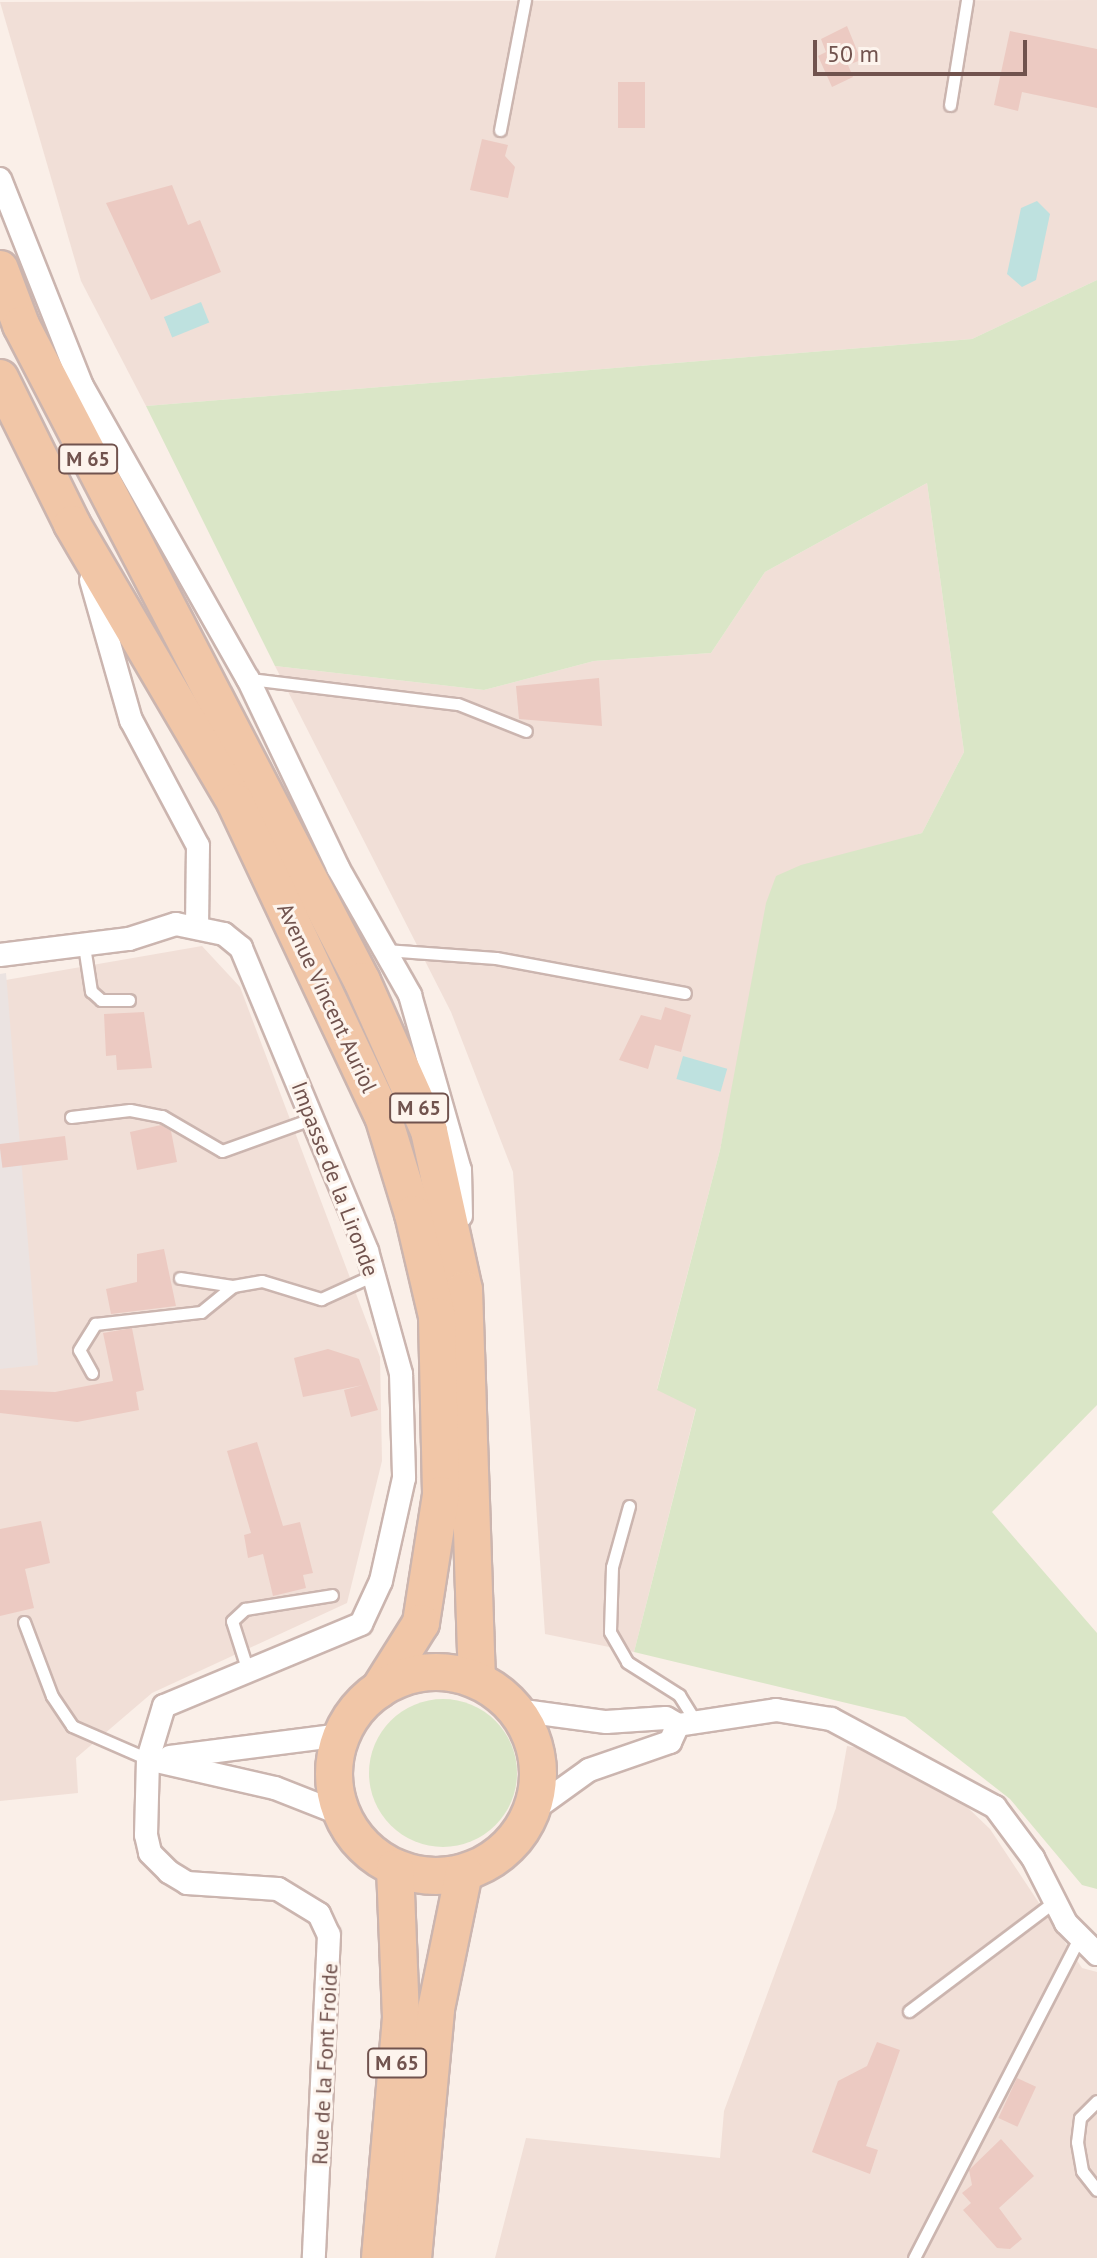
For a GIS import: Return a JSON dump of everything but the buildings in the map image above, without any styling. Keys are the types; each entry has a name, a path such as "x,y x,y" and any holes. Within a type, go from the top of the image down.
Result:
{"main road":[{"name":"Avenue Vincent Auriol","path":"0,269 21,325 155,593 362,981 429,1131 464,1290 477,1680"},
{"name":"Avenue Vincent Auriol","path":"0,378 75,528 235,802 383,1116 413,1214 437,1316 441,1495 421,1623 379,1690"},
{"path":"444,1672 477,1680 516,1710 535,1748 532,1811 505,1850 464,1873 429,1876 395,1868 363,1847 341,1814 335,1788 342,1735 379,1690 410,1675 444,1672"},
{"name":"M 65","path":"380,2258 401,2017 395,1868"},
{"name":"M 65","path":"413,2258 436,2009 464,1873"}],"street":[{"name":"Avenue Vincent Auriol","path":"0,179 82,386 248,679 410,995 460,1170 464,1290"},
{"name":"Avenue Vincent Auriol","path":"75,528 131,720 198,846 197,924"},
{"path":"0,955 84,946 197,924"},
{"name":"Impasse de la Lironde","path":"148,1759 164,1706 247,1668 339,1638 374,1603 404,1478 401,1374 374,1275 247,957 224,934 197,924"},
{"path":"516,1710 606,1722 666,1718 687,1724 776,1710 831,1719 890,1747 995,1807 1079,1939 1097,1954"},
{"path":"532,1811 589,1770 670,1742 687,1724"},
{"path":"148,1759 342,1735"},
{"path":"148,1759 275,1788 341,1814"},
{"name":"Rue de la Font Froide","path":"148,1759 146,1835 150,1853 169,1872 187,1883 278,1889 319,1914 329,1935 314,2258"}],"lane":[{"path":"500,130 525,0"},
{"path":"950,105 967,0"},
{"path":"248,679 458,704 526,731"},
{"path":"84,946 91,991 101,1000 129,1000"},
{"path":"385,950 496,958 685,993"},
{"path":"71,1117 130,1110 162,1116 222,1151 311,1119"},
{"path":"180,1278 233,1286 262,1281 321,1299 374,1275"},
{"path":"92,1373 79,1350 85,1330 201,1312 233,1286"},
{"path":"629,1506 612,1567 610,1632 627,1662 679,1695 687,1724"},
{"path":"247,1668 232,1621 245,1609 332,1595"},
{"path":"24,1622 52,1696 72,1726 148,1759"},
{"path":"909,2011 1055,1901"},
{"path":"914,2258 1079,1939"},
{"path":"1097,2101 1080,2118 1077,2142 1082,2171 1097,2190"}],"shaded area":[{"path":"1097,0 1097,280 972,339 146,406 81,281 0,2"},
{"path":"927,483 964,752 922,833 776,877 720,1150 657,1389 696,1408 634,1652 545,1634 513,1172 451,1012 275,666 484,690 594,661 711,653 765,572"},
{"path":"202,946 240,987 380,1357 382,1461 347,1603 152,1693 76,1758 78,1793 0,1801 0,981"},
{"path":"6,973 38,1365 0,1369 0,974"},
{"path":"847,1746 916,1758 990,1829 1082,1968 1097,1972 1097,2258 495,2258 526,2138 720,2158 724,2111 836,1808"}],"green space":[{"path":"1097,280 1097,1405 992,1512 1097,1633 1097,1889 1082,1885 1010,1799 905,1717 634,1652 696,1409 657,1390 720,1150 766,903 776,876 801,865 922,833 964,752 927,483 765,572 711,653 594,661 484,690 275,666 146,406 972,339"},
{"path":"443,1699 471,1705 495,1721 511,1745 517,1773 511,1801 495,1825 471,1841 443,1847 415,1841 391,1825 375,1801 369,1773 375,1745 391,1721 415,1705"}],"water":[{"path":"1037,201 1050,214 1036,280 1022,287 1007,274 1021,208"},
{"path":"201,302 209,322 172,337 164,317"},
{"path":"683,1056 727,1069 721,1092 676,1079"}]}
